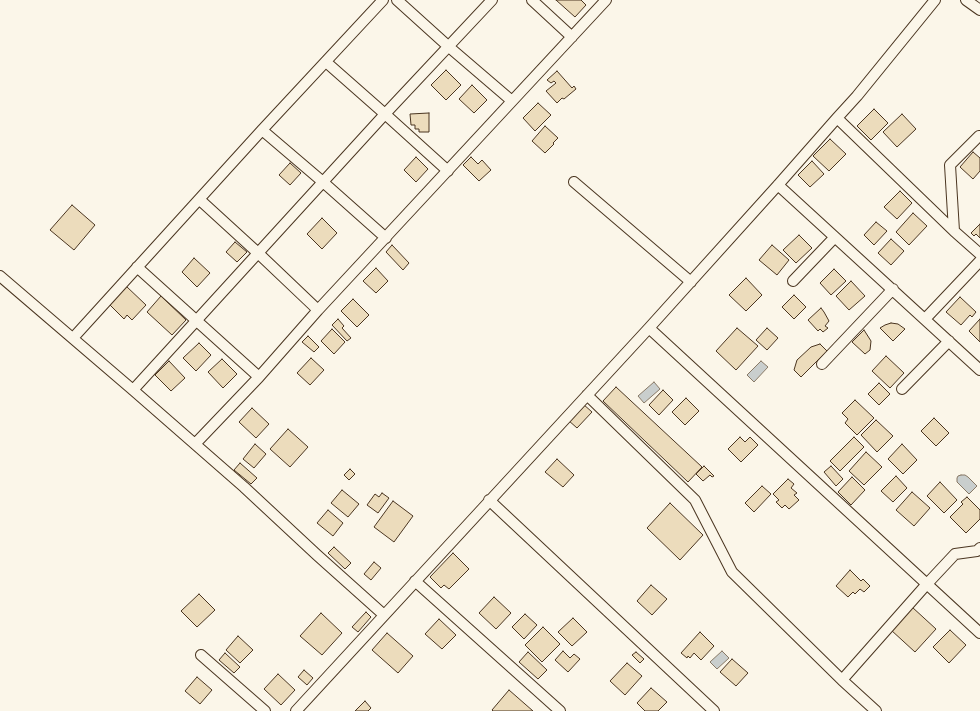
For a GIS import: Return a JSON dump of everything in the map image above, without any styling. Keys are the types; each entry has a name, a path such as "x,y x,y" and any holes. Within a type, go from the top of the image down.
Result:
{"street":[{"path":"73,338 262,130 383,0"},
{"path":"397,0 512,101"},
{"path":"133,390 385,114 492,0"},
{"path":"532,0 572,37"},
{"path":"195,444 259,377 318,310 606,0"},
{"path":"296,711 691,282 857,96 935,0"},
{"path":"966,0 980,10"},
{"path":"326,62 448,171"},
{"path":"837,118 954,231 980,254"},
{"path":"262,130 324,182 386,238"},
{"path":"954,231 950,165 979,136 980,137"},
{"path":"574,182 691,282"},
{"path":"778,185 980,370"},
{"path":"200,200 318,310"},
{"path":"793,281 835,237"},
{"path":"924,319 980,261"},
{"path":"137,267 259,377"},
{"path":"0,276 244,487 384,615"},
{"path":"822,364 892,289"},
{"path":"649,328 926,585 980,633"},
{"path":"902,389 949,341"},
{"path":"587,395 695,500 732,572 842,680 876,711"},
{"path":"489,500 714,711"},
{"path":"842,680 955,554 977,552 980,548"},
{"path":"415,581 560,711"},
{"path":"201,655 265,711"}],"shaded area":[{"path":"761,361 768,367 754,382 747,375"},
{"path":"654,382 660,389 644,403 638,396"},
{"path":"961,475 968,477 977,486 969,494 957,482 958,476"},
{"path":"722,651 729,658 717,669 710,662"}],"building":[{"path":"556,0 581,0 586,5 575,17"},
{"path":"446,70 461,85 446,100 431,85"},
{"path":"557,71 572,88 574,86 576,89 557,103 546,91 556,83 554,81 551,83 547,80"},
{"path":"472,85 487,100 474,113 459,99"},
{"path":"538,103 551,115 535,131 523,118"},
{"path":"874,109 888,123 871,140 857,126"},
{"path":"429,113 429,132 419,132 419,129 415,129 415,125 411,125 410,114"},
{"path":"902,114 916,129 897,147 883,132"},
{"path":"545,126 558,138 545,153 532,141"},
{"path":"830,139 846,154 829,171 813,156"},
{"path":"973,152 980,158 980,171 973,179 960,167"},
{"path":"416,157 428,169 416,182 404,170"},
{"path":"471,157 478,164 482,160 491,170 479,181 463,165"},
{"path":"812,161 824,174 810,187 798,175"},
{"path":"290,163 301,173 290,185 279,175"},
{"path":"900,191 912,203 897,219 884,207"},
{"path":"72,205 95,225 74,250 50,230"},
{"path":"913,213 927,226 909,245 896,232"},
{"path":"322,218 337,233 322,249 307,234"},
{"path":"876,222 887,231 874,245 864,235"},
{"path":"980,224 980,238 976,234 974,236 971,233"},
{"path":"799,235 812,248 796,263 783,250"},
{"path":"891,239 904,251 891,265 878,253"},
{"path":"235,242 247,252 237,262 226,252"},
{"path":"392,245 409,263 403,270 386,252"},
{"path":"772,245 789,260 777,275 759,260"},
{"path":"194,258 210,273 197,287 182,272"},
{"path":"376,268 388,281 376,293 363,281"},
{"path":"834,269 846,281 831,295 820,283"},
{"path":"746,278 762,295 746,311 729,295"},
{"path":"851,281 865,296 849,310 836,296"},
{"path":"126,286 146,305 132,320 127,315 124,319 109,304"},
{"path":"794,295 806,307 794,319 782,307"},
{"path":"161,296 186,320 172,335 147,312"},
{"path":"960,297 976,312 972,317 970,315 961,325 946,312"},
{"path":"353,299 369,315 357,327 341,311"},
{"path":"821,308 829,321 825,326 828,328 823,332 820,329 818,331 808,320"},
{"path":"338,319 344,326 342,328 351,338 347,341 332,325"},
{"path":"980,319 980,342 969,331"},
{"path":"891,323 898,324 905,329 893,341 880,328"},
{"path":"737,328 758,346 736,370 716,351"},
{"path":"767,328 778,338 767,350 756,340"},
{"path":"332,329 345,342 334,354 321,341"},
{"path":"864,330 871,341 870,350 865,354 852,342"},
{"path":"308,336 319,347 314,352 302,342"},
{"path":"199,343 211,355 196,371 183,358"},
{"path":"820,344 827,351 801,377 794,370 797,360 811,347"},
{"path":"886,356 904,373 890,388 872,371"},
{"path":"311,358 324,370 310,385 297,373"},
{"path":"222,359 237,374 223,388 208,372"},
{"path":"169,361 185,378 171,391 155,375"},
{"path":"879,383 890,394 879,405 868,394"},
{"path":"616,387 702,467 688,482 603,401"},
{"path":"663,390 673,400 659,415 649,405"},
{"path":"686,398 699,411 685,425 672,412"},
{"path":"855,400 874,418 857,435 845,423 848,419 842,413"},
{"path":"583,404 592,412 577,428 568,420"},
{"path":"252,408 269,424 256,438 239,422"},
{"path":"934,418 949,433 936,446 921,431"},
{"path":"876,420 893,436 877,452 861,435"},
{"path":"288,429 308,447 290,467 270,449"},
{"path":"740,437 745,442 750,437 758,445 741,462 728,449"},
{"path":"854,437 864,447 840,471 830,461"},
{"path":"255,444 266,454 254,468 243,459"},
{"path":"902,444 917,460 903,474 888,459"},
{"path":"866,452 882,467 864,485 849,471"},
{"path":"557,459 574,475 563,487 545,472"},
{"path":"240,463 257,478 251,484 234,470"},
{"path":"704,466 714,476 712,477 710,475 703,481 696,474"},
{"path":"831,466 843,479 836,486 824,472"},
{"path":"350,469 355,474 349,480 344,475"},
{"path":"896,476 907,488 893,502 881,491"},
{"path":"852,477 865,490 851,505 838,492"},
{"path":"788,479 794,484 791,488 797,493 794,495 799,500 789,509 785,505 782,508 776,502 779,500 773,494"},
{"path":"940,482 957,500 944,513 927,496"},
{"path":"762,486 771,494 754,512 745,503"},
{"path":"342,490 359,504 348,517 331,503"},
{"path":"912,492 930,508 914,526 896,510"},
{"path":"382,493 389,498 378,513 367,505 375,494 379,497"},
{"path":"967,497 980,510 980,519 966,533 950,517 963,504 961,502"},
{"path":"393,501 413,516 394,542 374,527"},
{"path":"670,503 703,535 680,560 647,528"},
{"path":"328,510 343,523 333,536 317,523"},
{"path":"334,547 351,563 345,569 328,553"},
{"path":"453,553 469,569 449,589 444,585 441,588 430,577"},
{"path":"374,562 381,568 371,580 364,574"},
{"path":"850,570 861,581 863,579 870,586 864,592 860,589 855,594 853,592 848,597 836,586"},
{"path":"651,585 667,599 652,615 637,601"},
{"path":"199,594 215,610 197,627 181,611"},
{"path":"494,597 511,613 496,629 479,613"},
{"path":"912,607 936,629 915,652 891,630"},
{"path":"366,612 371,617 358,632 352,627"},
{"path":"321,613 342,633 322,655 300,636"},
{"path":"525,614 537,625 524,639 512,627"},
{"path":"573,618 587,632 572,646 558,632"},
{"path":"439,619 456,635 442,649 425,634"},
{"path":"543,627 560,644 542,662 525,645"},
{"path":"950,630 966,645 949,663 933,647"},
{"path":"700,632 714,646 701,660 694,653 690,658 688,656 687,658 681,653"},
{"path":"387,633 413,656 398,673 372,650"},
{"path":"238,636 253,650 240,663 226,650"},
{"path":"563,651 570,658 574,654 580,659 568,672 555,660"},
{"path":"528,652 547,670 538,679 519,662"},
{"path":"636,652 644,659 640,663 632,655"},
{"path":"225,653 240,667 234,673 219,660"},
{"path":"732,659 748,673 736,686 720,672"},
{"path":"627,663 642,676 625,695 610,681"},
{"path":"304,670 313,678 307,685 298,677"},
{"path":"278,674 295,690 281,705 264,689"},
{"path":"197,677 212,690 200,704 185,691"},
{"path":"651,688 667,702 658,711 645,711 637,703"},
{"path":"509,690 533,711 493,711 492,710"},
{"path":"365,701 371,708 368,711 355,711"}]}
